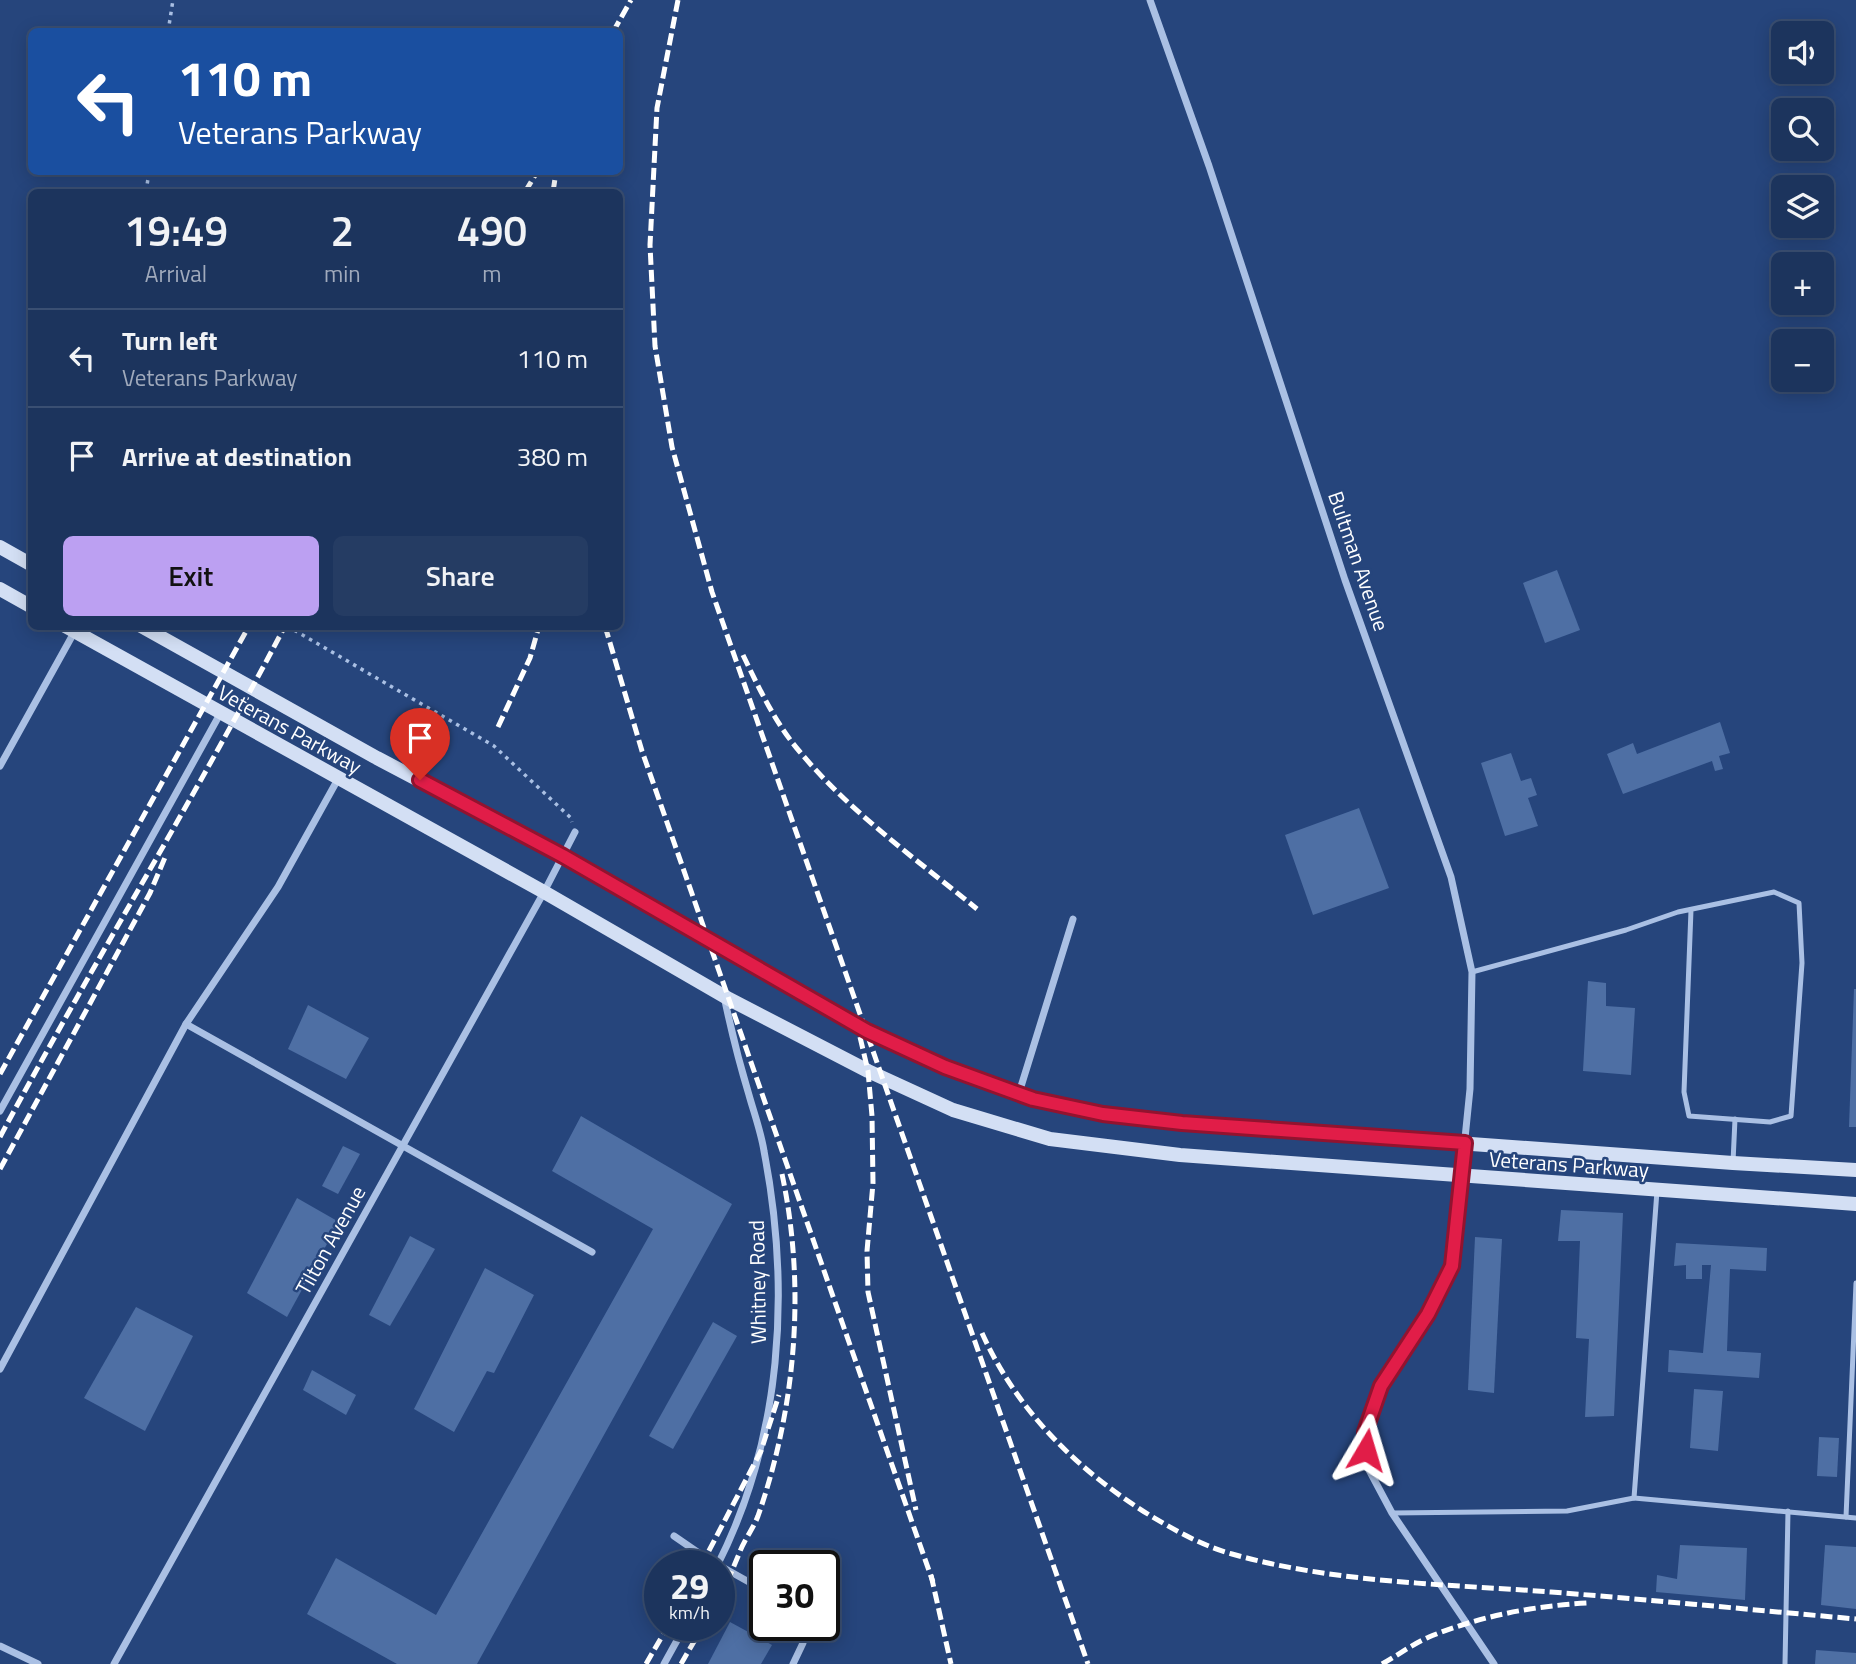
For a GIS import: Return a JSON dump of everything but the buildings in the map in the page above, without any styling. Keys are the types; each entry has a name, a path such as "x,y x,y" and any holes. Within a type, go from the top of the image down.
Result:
{"main road":[{"path":"0,547 28,563"},
{"path":"0,589 28,605"},
{"name":"Veterans Parkway","path":"75,630 220,714 544,892 724,996 868,1071 953,1110 1050,1139 1180,1155 1856,1204"},
{"name":"Veterans Parkway","path":"148,630 377,758 563,856 867,1031 945,1067 1019,1094 1103,1114 1182,1123 1856,1170"}],"street":[{"name":"Bultman Avenue","path":"1150,0 1218,191 1345,580 1451,877 1472,972 1470,1089 1452,1266 1428,1314 1381,1386 1365,1432 1368,1468 1392,1513 1494,1664"},
{"path":"0,766 71,630"},
{"path":"0,1111 220,714"},
{"path":"0,1369 186,1024 278,887 338,779"},
{"name":"Tilton Avenue","path":"114,1664 575,832"},
{"path":"1019,1094 1073,919"},
{"name":"Whitney Road","path":"724,996 733,1040 764,1149 775,1221 779,1298 774,1392 761,1451 742,1512 724,1550"},
{"path":"186,1024 592,1252"},
{"path":"674,1536 694,1550"},
{"path":"664,1664 677,1641"},
{"path":"793,1664 803,1641"},
{"path":"0,1646 38,1664"}],"lane":[{"path":"1472,972 1691,910 1774,892 1799,904 1802,963 1790,1116 1770,1122 1689,1116 1685,1092 1691,910"},
{"path":"1733,1163 1735,1119"},
{"path":"1634,1498 1657,1191"},
{"path":"1846,1517 1856,1283"},
{"path":"1392,1513 1567,1511 1634,1498 1856,1518"},
{"path":"1785,1664 1788,1511"}],"path":[{"path":"169,28 173,0"},
{"path":"294,630 494,747 570,818 575,832"}],"railway":[{"path":"615,28 631,0"},
{"path":"678,0 657,108 650,245 655,346 672,447 712,592 1088,1664"},
{"path":"527,189 535,175"},
{"path":"553,189 556,175"},
{"path":"0,1074 247,630"},
{"path":"0,1137 283,630"},
{"path":"498,727 530,658 538,630"},
{"path":"606,630 642,751 933,1582"},
{"path":"743,655 783,729 819,774 884,834 977,909"},
{"path":"0,1169 150,893 166,855"},
{"path":"860,1037 868,1071 872,1116 873,1183 867,1251 868,1292 916,1510"},
{"path":"735,1562 758,1516 771,1475 789,1390 795,1303 794,1260 782,1174"},
{"path":"982,1333 1013,1388 1052,1437 1075,1459 1151,1516 1190,1538 1221,1551 1271,1564 1350,1577 1856,1619"},
{"path":"709,1550 761,1451 779,1395"},
{"path":"931,1575 951,1664"},
{"path":"1382,1664 1423,1640 1468,1623 1527,1610 1587,1603"},
{"path":"646,1664 659,1641"},
{"path":"681,1664 694,1641"}],"route":[{"path":"420,780 563,856 867,1031 945,1067 1033,1099 1103,1114 1182,1123 1465,1143 1452,1266 1428,1314 1381,1386 1365,1432 1366,1450"}]}
